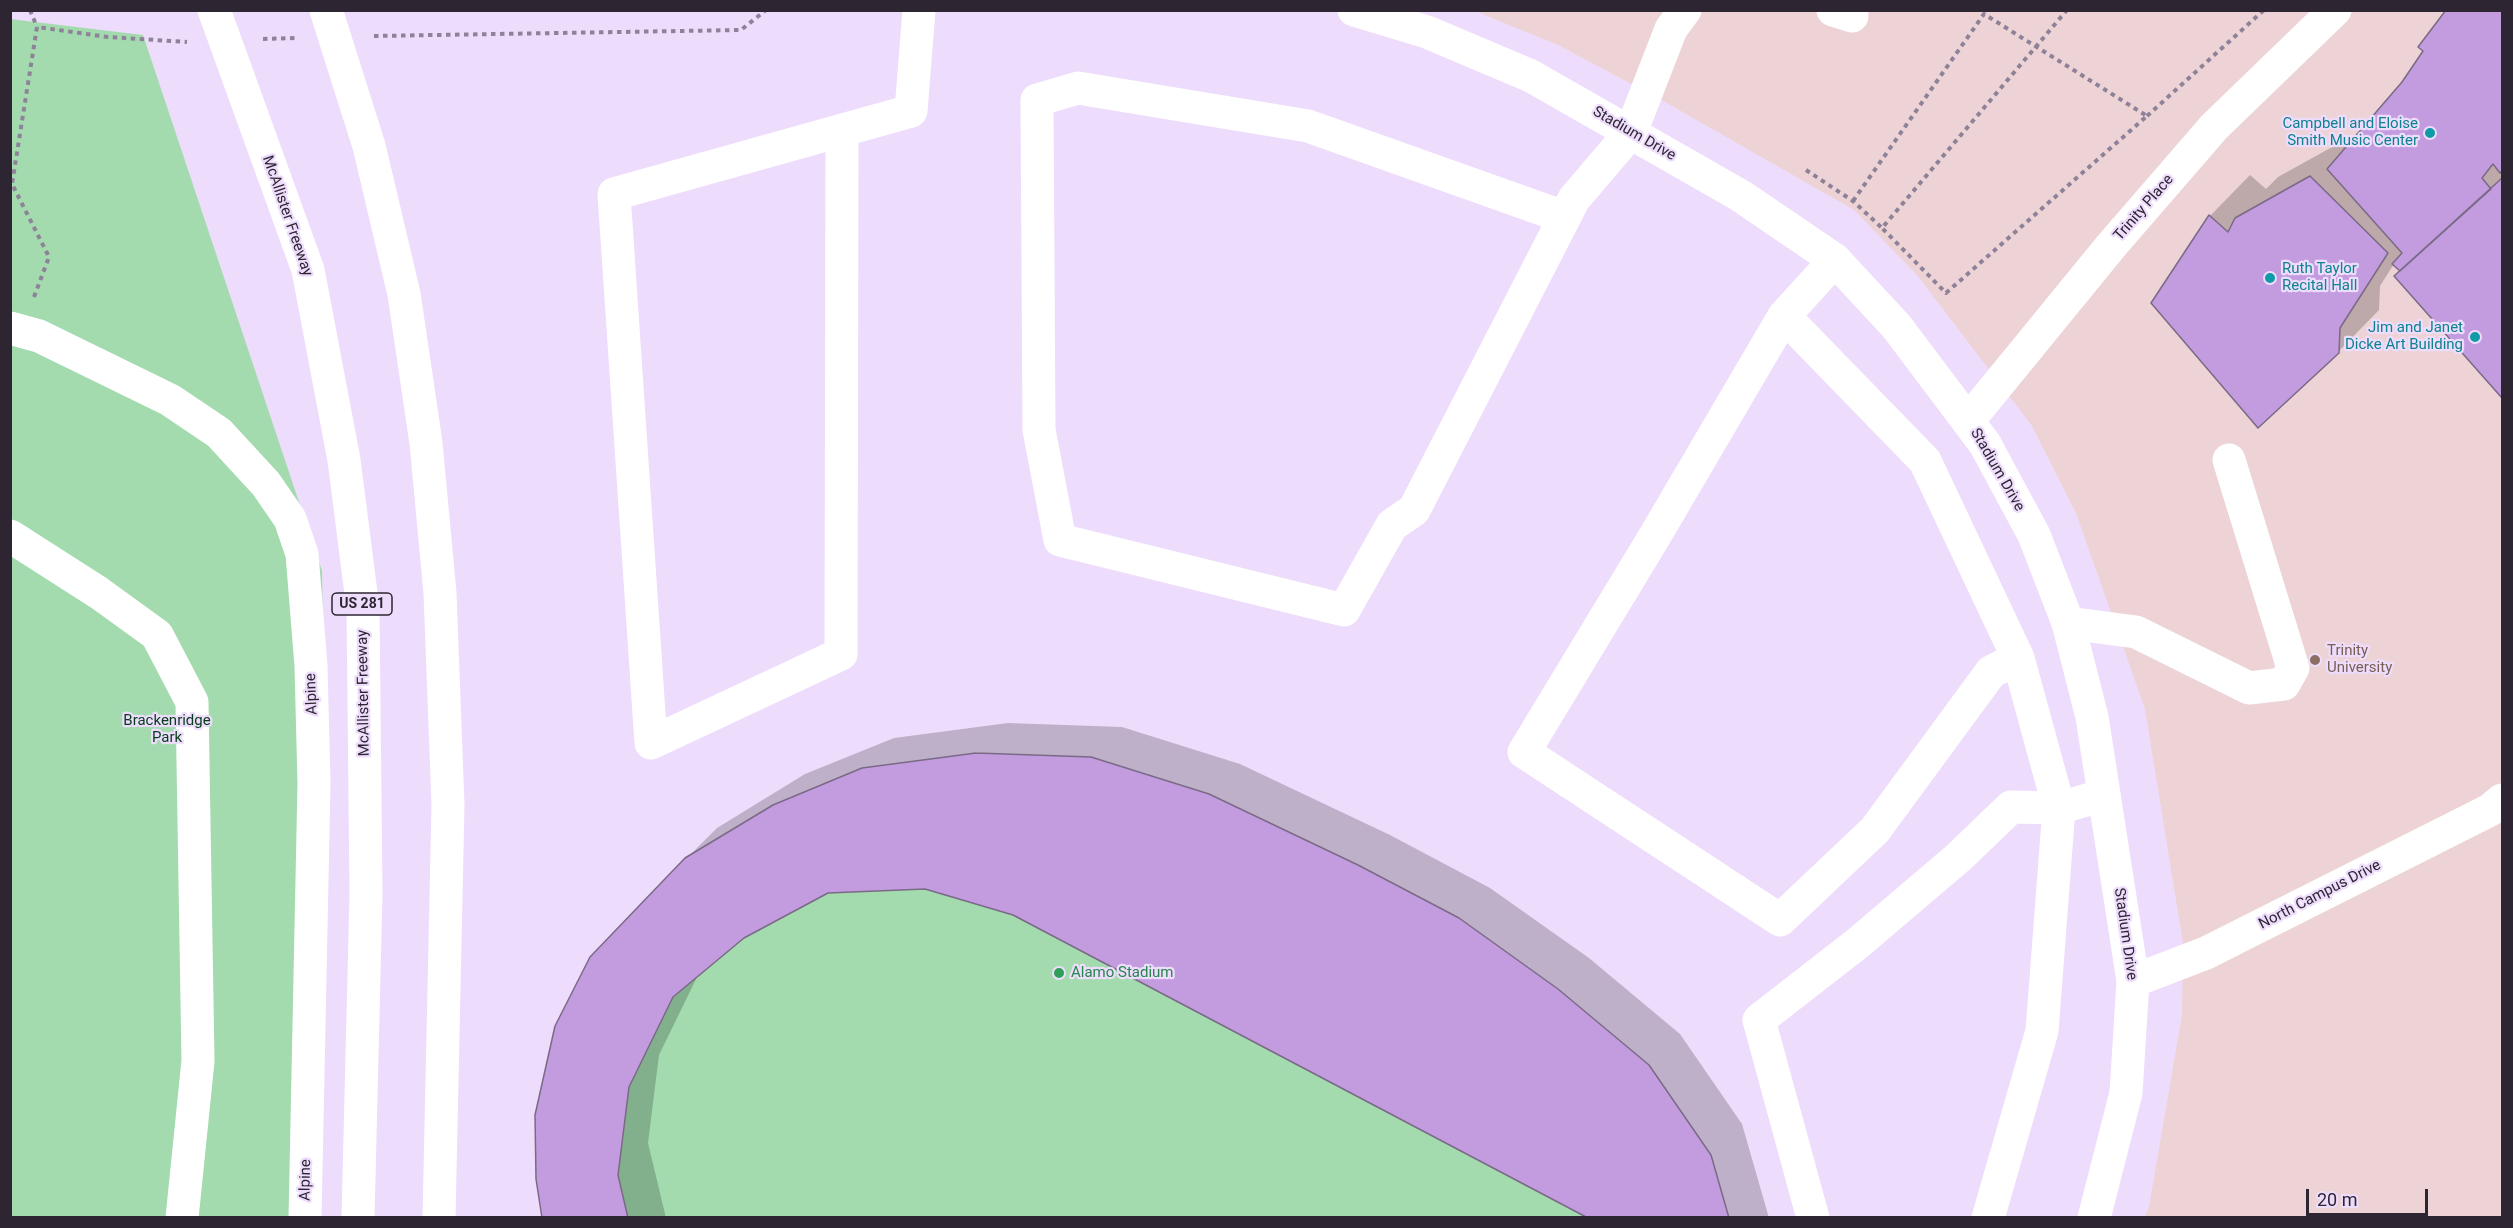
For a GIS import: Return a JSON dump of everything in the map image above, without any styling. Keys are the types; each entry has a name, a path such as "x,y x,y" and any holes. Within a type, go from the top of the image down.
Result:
{"main road":[{"name":"McAllister Freeway","path":"214,10 308,270 344,460 361,597 366,893 358,1218"},
{"path":"326,10 369,146 404,294 431,489 440,593 448,805 439,1218"},
{"path":"842,130 841,654 651,743 614,194 842,130 911,111 919,10"},
{"name":"Stadium Drive","path":"1354,10 1427,32 1531,76 1741,196 1835,260 1897,327 1985,444 2034,535 2068,623 2092,717 2133,981 2126,1094 2094,1218"},
{"path":"1564,217 1308,126 1078,88 1037,100 1039,430 1060,540 1344,610 1392,525 1414,510 1574,199 1631,132 1671,29 1685,10"},
{"name":"Trinity Place","path":"1968,421 2111,246 2214,127 2335,10"},
{"path":"1835,260 1784,316 1524,752 1780,920 1875,830 1991,672 2019,658"},
{"path":"1784,316 1925,461 2019,658 2059,808 2042,1031 1988,1218"},
{"name":"Alpine","path":"16,330 39,336 170,400 219,433 266,484 290,519 302,554 311,666 314,783 305,1218"},
{"path":"2068,623 2136,632 2249,688 2284,684 2293,668 2229,460"},
{"path":"10,536 99,593 157,634 192,702 198,1061 182,1218"},
{"path":"1813,1218 1759,1020 1858,943 1959,856 2011,807 2059,808 2104,795"},
{"name":"North Campus Drive","path":"2133,981 2206,953 2490,810 2502,800"}],"path":[{"path":"16,330 49,257 12,184 37,27 30,10"},
{"path":"445,34 741,30 766,10"},
{"path":"1882,228 2067,10"},
{"path":"1806,170 1853,201 1946,293 2264,10"},
{"path":"1853,201 1985,12 2147,116"},
{"path":"37,27 60,30"}],"shaded area":[{"name":"Trinity University","path":"1475,11 2502,11 2502,1217 2145,1217 2149,1207 2182,1015 2183,943 2145,709 2076,513 2032,426 1917,275 1854,210 1658,98 1558,45"}],"green space":[{"name":"Brackenridge Park","path":"10,19 143,35 322,571 326,889 307,1217 11,1217"},
{"name":"Alamo Stadium","path":"976,753 1091,757 1459,918 1558,989 1649,1065 1711,1155 1729,1217 542,1218 536,1179 535,1115 555,1026 685,858 773,805 862,768"}],"building":[{"name":"Campbell and Eloise Smith Music Center","path":"2446,10 2502,10 2502,171 2500,173 2493,164 2482,178 2491,189 2400,271 2392,264 2402,253 2327,169 2402,82 2423,51 2418,47"},
{"name":"Ruth Taylor Recital Hall","path":"2310,176 2388,253 2340,328 2339,353 2258,428 2151,303 2209,215 2228,232 2235,218"},
{"name":"Jim and Janet Dicke Art Building","path":"2502,178 2502,398 2394,276"},
{"path":"976,753 1091,757 1209,794 1358,865 1459,918 1558,989 1649,1065 1711,1155 1729,1218 1588,1218 1013,915 925,889 828,893 744,938 673,997 629,1087 618,1175 628,1218 542,1218 536,1179 535,1115 555,1026 590,957 685,858 773,805 862,768"}],"place":[{"name":"Campbell and Eloise Smith Music Center","path":"2430,133"},
{"name":"Ruth Taylor Recital Hall","path":"2270,278"},
{"name":"Jim and Janet Dicke Art Building","path":"2475,337"},
{"name":"Trinity University","path":"2315,660"},
{"name":"Alamo Stadium","path":"1059,973"}]}
